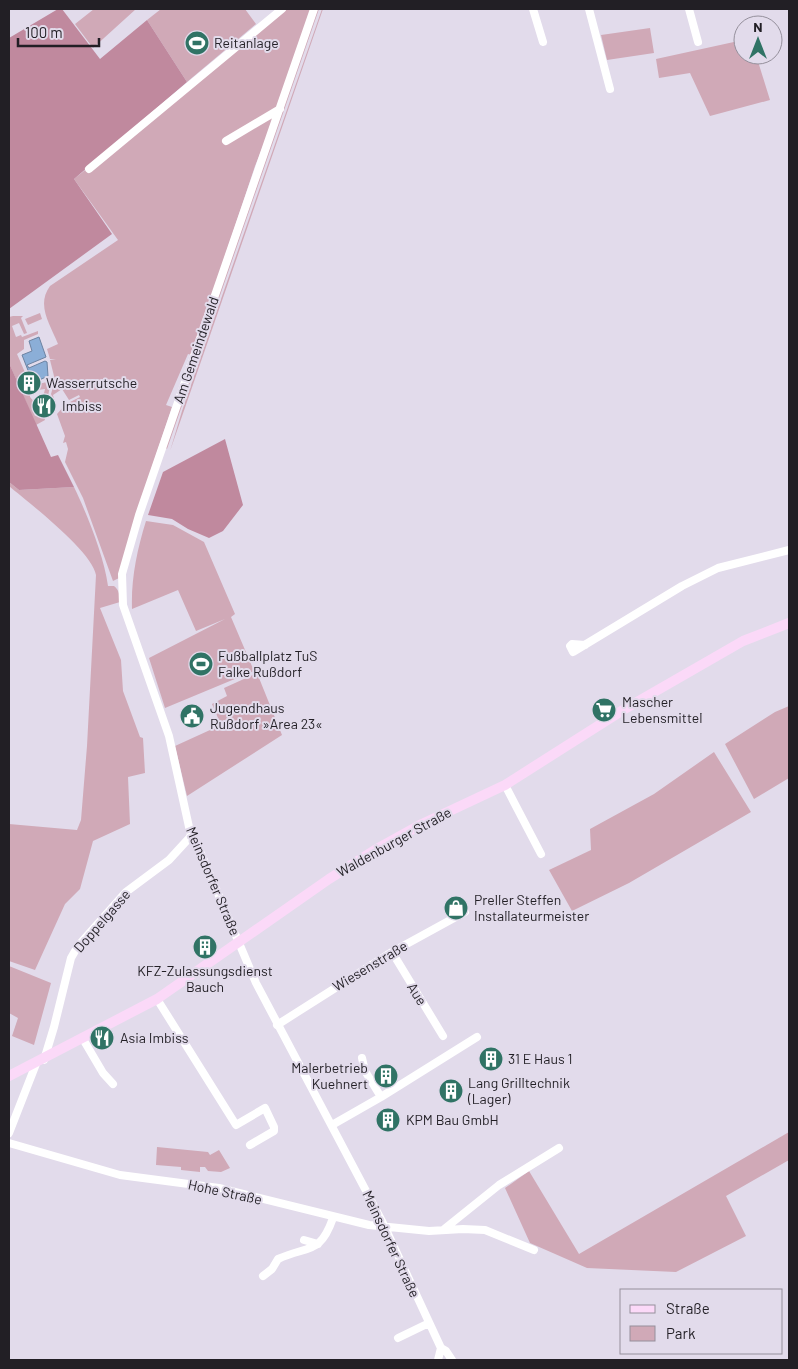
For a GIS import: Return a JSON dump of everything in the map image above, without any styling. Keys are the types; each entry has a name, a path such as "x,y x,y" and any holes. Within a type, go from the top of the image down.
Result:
{"main road":[{"name":"Waldenburger Straße","path":"9,1076 82,1040 157,998 329,878 375,850 422,824 505,785 622,710 697,666 743,641 789,623"}],"street":[{"path":"89,169 282,9"},
{"name":"Am Gemeindewald","path":"121,594 122,574 139,516 314,9"},
{"path":"533,9 543,42"},
{"path":"589,9 610,89"},
{"path":"689,9 698,42"},
{"path":"226,141 280,109"},
{"path":"585,644 682,586 718,568 789,550"},
{"name":"Meinsdorfer Straße","path":"121,594 128,621 168,736 191,836 197,844 238,941 277,1025 332,1125 384,1227 442,1348 452,1360"},
{"path":"505,785 542,854"},
{"name":"Doppelgasse","path":"9,1133 40,1062 71,958 78,946 126,892 169,860 191,836"},
{"name":"Wiesenstraße","path":"277,1025 392,952 466,912"},
{"name":"Aue","path":"392,952 444,1036"},
{"path":"157,998 236,1125 265,1108 274,1131 250,1145"},
{"path":"332,1125 381,1097 476,1037"},
{"path":"82,1040 103,1073 113,1084"},
{"path":"362,1058 365,1071 381,1097"},
{"name":"Hohe Straße","path":"9,1143 120,1175 219,1188 333,1218 384,1227 485,1230 534,1250"},
{"path":"443,1230 499,1185 559,1148"},
{"path":"263,1276 272,1269 278,1259 318,1244 327,1234 333,1218"},
{"path":"304,1240 318,1244"},
{"path":"398,1338 429,1323"},
{"path":"438,1360 442,1348"}],"green space":[{"path":"94,9 136,9 93,48 75,24"},
{"name":"Reitanlage","path":"161,9 245,9 256,24 187,82 147,20"},
{"path":"285,9 311,9 278,109 255,166 192,355 188,354 166,405 172,407 137,512 119,578 113,581 83,498 65,462 68,449 66,442 63,443 65,436 57,414 66,404 80,397 79,395 69,400 62,389 53,395 56,407 51,394 55,380 50,360 56,359 50,359 47,349 58,344 48,322 44,307 46,293 50,286 118,240 74,179"},
{"path":"316,9 319,9 167,449 165,447"},
{"path":"323,9 170,451 182,411"},
{"path":"650,28 654,53 607,60 601,35"},
{"path":"733,42 733,65 759,65 770,100 710,116 690,73 659,78 656,59"},
{"path":"40,313 42,319 28,325 25,319"},
{"path":"23,316 21,318 27,333 24,334 19,323 12,326 16,337 21,335 22,337 38,331 38,334 24,340 24,349 17,354 27,377 23,386 28,389 30,386 51,381 48,396 50,402 32,408 35,416 43,413 45,420 36,425 9,363 9,317","holes":["45,389 42,402 36,404 30,397 30,391"]},
{"path":"9,482 19,490 74,487 94,535 103,562 108,586 114,586 119,595 120,602 100,608 121,660 123,691 140,737 143,738 145,773 128,777 130,824 93,841 80,889 65,904 35,970 9,961 9,824 77,830 81,820 96,575 84,553 44,515 9,486"},
{"path":"146,521 173,525 204,542 235,614 231,617 254,671 165,708 149,658 225,619 196,631 178,590 132,609 135,565"},
{"path":"257,673 282,735 187,796 175,746 221,725 212,704 227,696 224,688"},
{"path":"789,706 789,778 754,799 725,744 775,712"},
{"path":"714,752 751,812 629,883 572,911 549,870 591,850 590,829 654,794"},
{"path":"9,966 51,983 34,1045 12,1036 18,1018 9,1013"},
{"path":"789,1132 789,1160 726,1196 746,1236 676,1272 587,1268 530,1243 505,1188 529,1171 579,1254"},
{"path":"157,1147 208,1152 210,1155 219,1150 230,1168 221,1172 208,1171 205,1167 200,1167 200,1172 181,1170 181,1167 156,1165"}],"shaded area":[{"path":"58,9 62,9 100,59 147,20 187,82 74,179 112,234 9,309 9,38"},
{"path":"9,363 51,457 58,455 74,487 19,490 9,482"},
{"path":"225,439 243,505 223,531 209,538 188,529 172,519 148,515 163,472"}],"water":[{"path":"39,337 46,357 27,365 29,368 45,361 47,362 48,376 33,383 22,355 32,351 29,341"}],"place":[{"name":"Reitanlage","path":"197,43"},
{"name":"Wasserrutsche","path":"29,383"},
{"name":"Imbiss","path":"44,406"},
{"name":"Fußballplatz TuS Falke Rußdorf","path":"201,664"},
{"name":"Mascher Lebensmittel","path":"604,710"},
{"name":"Jugendhaus Rußdorf »Area 23«","path":"192,716"},
{"name":"Preller Steffen Installateurmeister","path":"456,908"},
{"name":"KFZ-Zulassungsdienst Bauch","path":"205,947"},
{"name":"Asia Imbiss","path":"102,1038"},
{"name":"31 E Haus 1","path":"491,1059"},
{"name":"Malerbetrieb Kuehnert","path":"386,1076"},
{"name":"Lang Grilltechnik (Lager)","path":"451,1091"},
{"name":"KPM Bau GmbH","path":"388,1120"}]}
